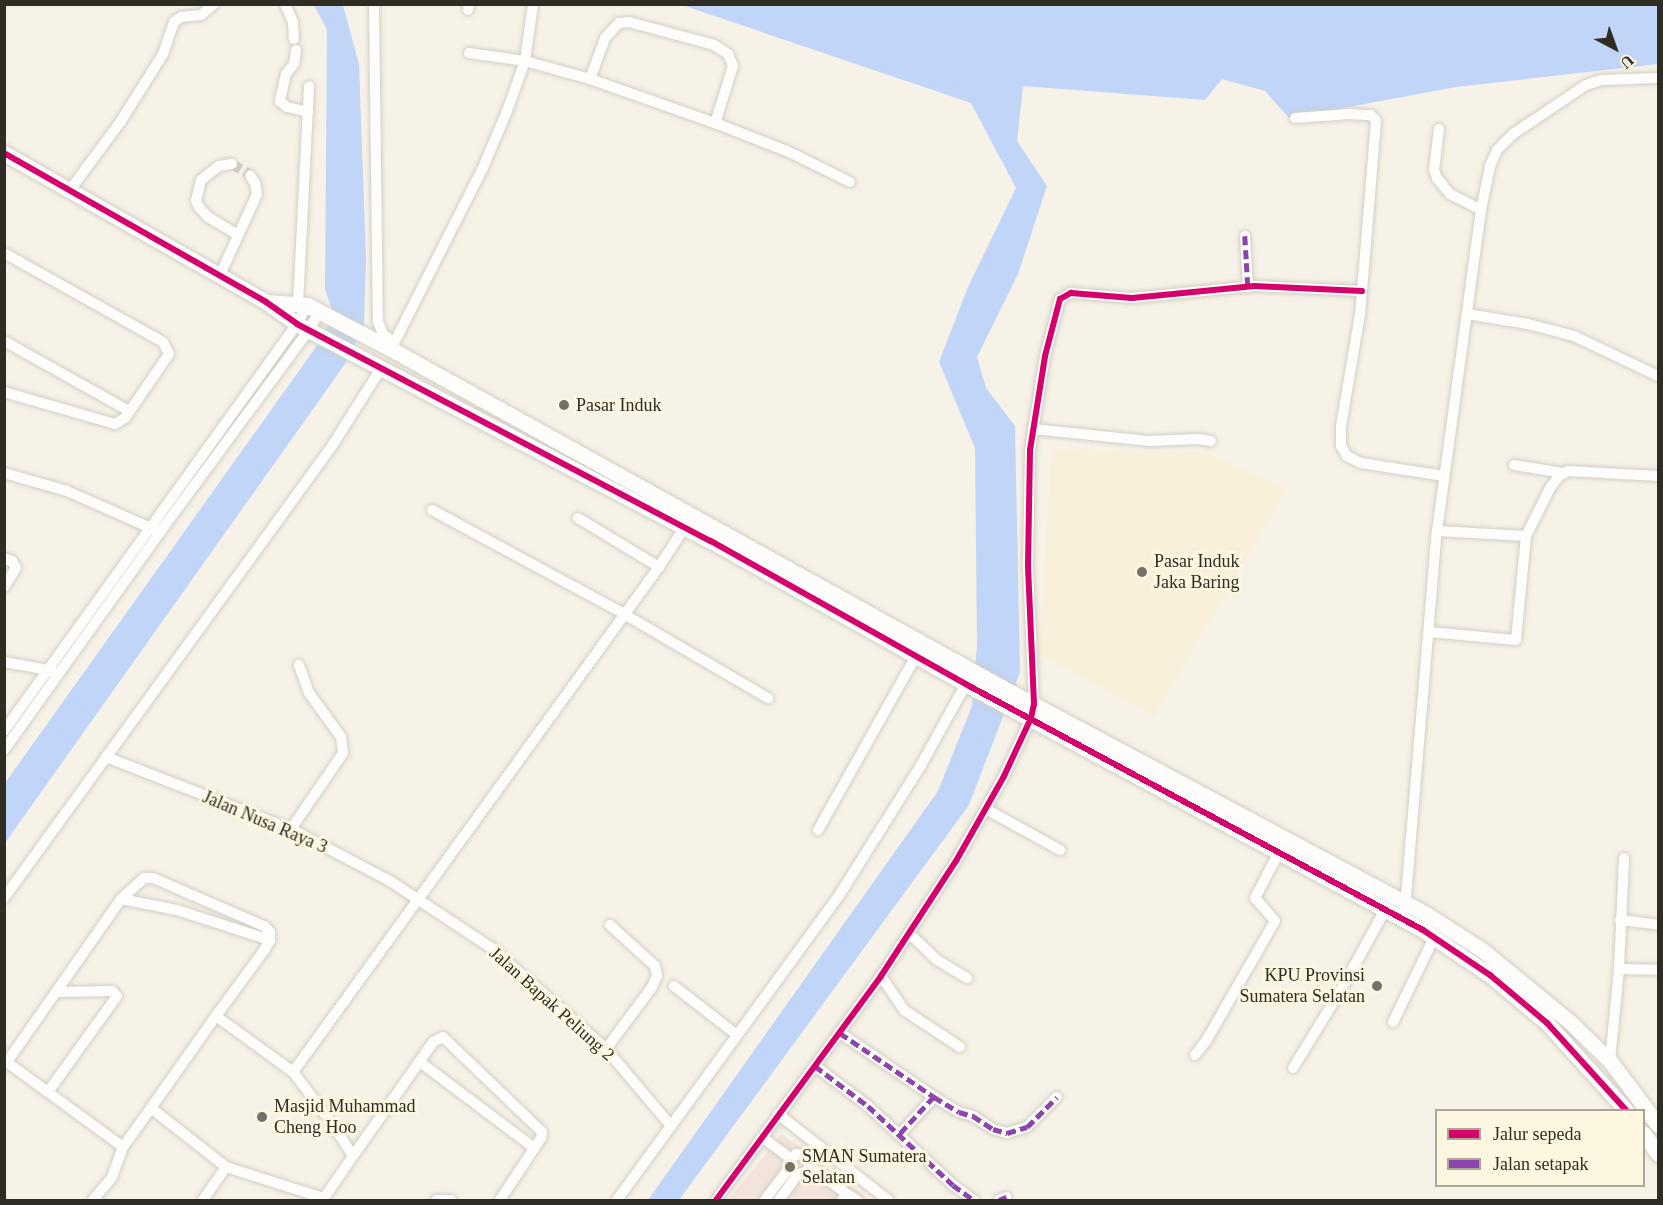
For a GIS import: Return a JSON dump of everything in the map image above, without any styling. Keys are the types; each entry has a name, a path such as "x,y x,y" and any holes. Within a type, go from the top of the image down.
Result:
{"street":[{"path":"70,190 121,121 163,54 174,22 181,16 201,15 214,4"},
{"path":"285,4 293,22 294,64 286,74 280,101 287,107 308,112"},
{"path":"374,4 378,322 383,334 393,346"},
{"path":"393,346 482,170 507,111 525,60 533,4"},
{"path":"590,79 605,38 619,23 637,24 714,45 728,54 733,66 715,123"},
{"path":"469,53 525,60 590,79 770,144 850,182"},
{"path":"1403,920 1437,531 1481,210 1493,157 1513,134 1593,82 1659,78"},
{"path":"4,750 53,673 155,529 308,329 313,309 309,86"},
{"path":"1295,118 1349,114 1371,115 1376,121 1362,291 1341,426 1341,446 1347,456 1361,463 1444,476"},
{"path":"1439,129 1434,170 1437,178 1450,194 1481,210"},
{"path":"4,153 266,302 308,329 688,521 969,680"},
{"path":"232,164 219,166 201,180 196,200 198,206 208,217 238,235"},
{"path":"220,276 257,194 255,183 250,175"},
{"path":"1245,236 1248,287"},
{"path":"4,253 167,346 168,358 119,423 111,424 4,392"},
{"path":"716,1200 881,976 956,861 986,809 1033,711 1028,565 1033,429 1055,312 1065,295 1071,293 1132,298 1248,287 1362,291"},
{"path":"266,302 313,309 363,335 393,346 916,656 1033,711 1405,903 1482,950 1558,1012 1610,1061 1659,1125"},
{"path":"1467,314 1528,324 1574,336 1659,376"},
{"path":"4,341 129,411"},
{"path":"4,898 332,446 382,367"},
{"path":"1033,429 1150,441 1198,439 1211,441"},
{"path":"1514,465 1564,473 1612,472 1659,476"},
{"path":"4,473 68,491 155,529"},
{"path":"1429,632 1516,640 1526,536 1543,498 1555,480 1564,473"},
{"path":"432,510 624,614 768,698"},
{"path":"578,518 659,567"},
{"path":"293,1072 659,567 688,521"},
{"path":"1437,531 1526,536"},
{"path":"4,558 12,561 16,568 4,586"},
{"path":"818,830 916,656"},
{"path":"4,663 53,673"},
{"path":"291,829 343,753 341,737 309,693 299,664"},
{"path":"4,731 53,673"},
{"path":"617,1200 840,894 921,767 969,680"},
{"path":"1033,711 1403,920 1490,975 1547,1023 1625,1109"},
{"name":"Jalan Nusa Raya 3","path":"106,757 291,829 390,881 417,900"},
{"path":"986,809 1059,850"},
{"path":"1195,1055 1206,1041 1275,921 1255,898 1279,852"},
{"path":"1610,1061 1619,969 1624,858"},
{"path":"93,1200 112,1177 123,1147 270,940 270,932 264,926 153,878 139,880 121,899 6,1061 123,1147"},
{"path":"121,899 177,910 270,940"},
{"name":"Jalan Bapak Peliung 2","path":"417,900 493,949 606,1049 671,1126"},
{"path":"1293,1068 1341,990 1385,910"},
{"path":"1620,920 1659,925"},
{"path":"606,1049 652,987 657,976 655,966 610,925"},
{"path":"909,933 937,960 967,978"},
{"path":"1393,1022 1434,938"},
{"path":"1619,969 1659,970"},
{"path":"881,976 904,1010 960,1047"},
{"path":"674,986 737,1035"},
{"path":"48,1092 117,996 112,991 56,992"},
{"path":"216,1016 293,1072 332,1122 353,1156"},
{"path":"840,1033 934,1097 959,1112 973,1116 993,1129 1007,1133 1027,1127 1057,1097"},
{"path":"151,1108 226,1167 323,1199 434,1042 440,1037 446,1037 540,1129 542,1136 500,1200"},
{"path":"420,1062 534,1148"},
{"path":"815,1066 868,1106 953,1185 974,1200"},
{"path":"900,1134 934,1097"},
{"path":"778,1114 888,1200"},
{"path":"1645,1135 1659,1154"},
{"path":"762,1137 792,1167 807,1171 808,1160 803,1155 796,1154 792,1167 779,1200"},
{"path":"809,1166 844,1197 857,1200"},
{"path":"203,1200 226,1167"},
{"path":"765,1200 792,1167"},
{"path":"436,1200 451,1200"}],"shaded area":[{"name":"Pasar Induk Jaka Baring","path":"1052,449 1207,453 1287,489 1154,716 1039,654"},
{"name":"SMAN Sumatera Selatan","path":"782,1134 870,1200 728,1200"}],"water":[{"path":"314,5 343,5 359,64 366,258 364,326 345,364 5,843 5,783 316,347 332,318 332,310 325,289 327,30"},
{"path":"682,5 1658,5 1658,64 1456,87 1289,118 1265,91 1222,79 1205,100 1023,86 1017,141 1047,186 1018,274 977,357 986,388 1015,426 1020,672 969,805 679,1200 648,1200 938,791 972,706 977,645 975,448 939,362 968,287 1016,188 971,103"}],"tunnel":[{"path":"232,164 250,175"}],"marked path":[{"path":"1245,236 1248,287"},
{"path":"840,1033 934,1097 900,1134"},
{"path":"815,1066 868,1106 953,1185 974,1200"},
{"path":"934,1097 959,1112 973,1116 993,1129 1007,1133 1027,1127 1057,1097"},
{"path":"999,1200 1006,1197"}],"cycle path":[{"path":"4,153 266,302 297,324 711,541 971,687 1423,930 1490,975 1547,1023 1625,1109"},
{"path":"716,1200 881,976 956,861 1004,776 1031,718 1034,704 1028,565 1030,450 1045,356 1060,299 1071,293 1132,298 1254,286 1362,291"}],"place":[{"name":"Pasar Induk","path":"564,405"},
{"name":"Pasar Induk Jaka Baring","path":"1142,572"},
{"name":"KPU Provinsi Sumatera Selatan","path":"1377,986"},
{"name":"Masjid Muhammad Cheng Hoo","path":"262,1117"},
{"name":"SMAN Sumatera Selatan","path":"790,1167"}]}
